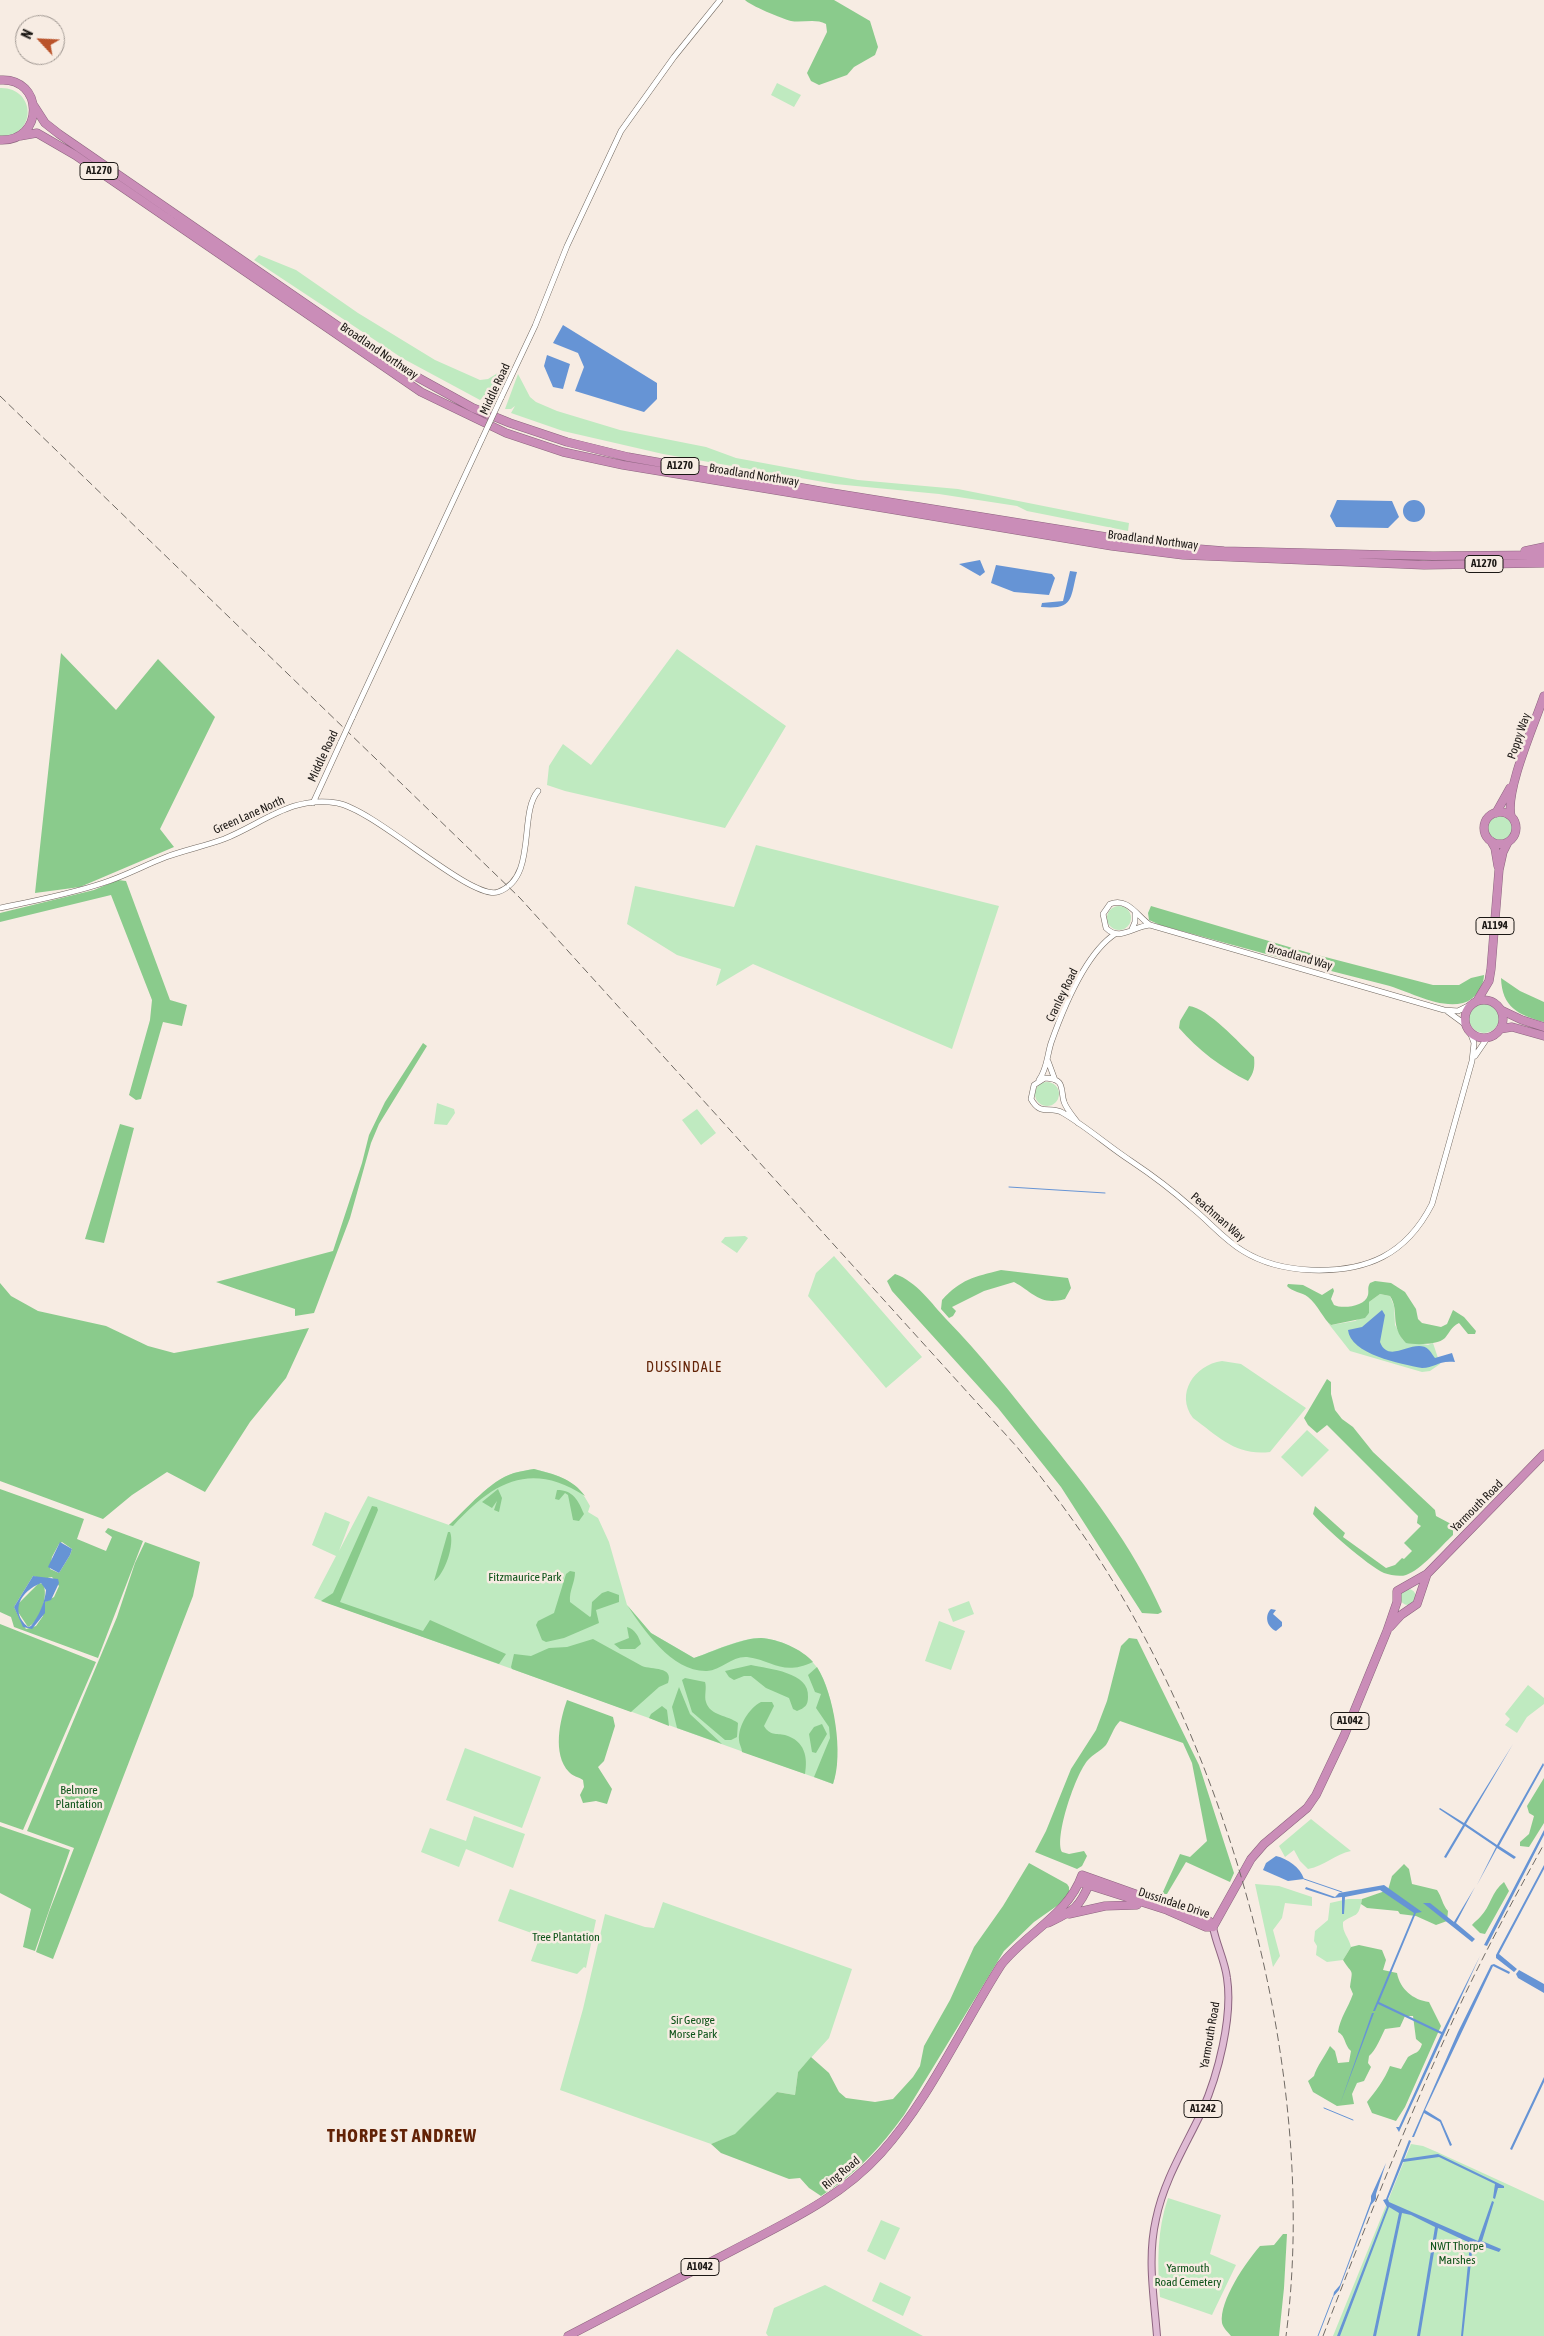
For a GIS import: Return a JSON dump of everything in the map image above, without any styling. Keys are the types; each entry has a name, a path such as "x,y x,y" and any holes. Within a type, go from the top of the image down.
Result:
{"highway":[{"name":"Broadland Northway","path":"0,80 20,84 26,90 45,123 59,134 364,344 408,372 473,408 510,423 567,442 628,457 734,476 1119,539 1224,551 1433,556 1544,555"},
{"path":"20,136 31,123 34,106"},
{"name":"Broadland Northway","path":"0,140 36,133 75,155 420,392 468,417 506,433 563,452 623,465 1112,546 1183,555 1424,565 1544,563"},
{"path":"1433,556 1534,551 1544,547"},
{"name":"Poppy Way","path":"1511,816 1510,803 1514,782 1544,696"},
{"name":"Poppy Way","path":"1496,813 1514,782"},
{"path":"1496,813 1511,816 1516,828 1514,836 1508,842 1499,844 1490,840 1485,832 1486,823 1496,813"},
{"name":"A1194","path":"1490,840 1495,848 1499,870"},
{"name":"A1194","path":"1498,1006 1492,996 1489,981 1499,870 1503,852 1508,842"},
{"name":"A1194","path":"1474,1003 1489,981"},
{"path":"1544,1027 1522,1020 1488,1000 1474,1003 1466,1013 1466,1025 1470,1032 1479,1037 1488,1037 1500,1029 1512,1027 1544,1036"},
{"path":"1498,1006 1503,1020 1500,1029"},
{"name":"Yarmouth Road","path":"1213,1927 1251,1859 1264,1844 1301,1814 1316,1795 1344,1736 1387,1631 1397,1602 1398,1591 1427,1574 1544,1454"},
{"name":"Yarmouth Road","path":"1387,1631 1419,1601 1427,1574"},
{"path":"1407,1586 1415,1587 1420,1593"},
{"path":"1397,1602 1402,1608 1410,1610"},
{"name":"Dussindale Drive","path":"1085,1881 1209,1921 1213,1927"},
{"name":"Dussindale Drive","path":"1085,1881 1146,1905 1167,1910 1213,1927"},
{"name":"A1042","path":"1049,1919 1066,1909 1076,1899 1085,1881"},
{"name":"Ring Road","path":"1038,1928 1069,1914 1080,1901 1085,1881"},
{"name":"Ring Road","path":"568,2336 782,2224 831,2196 857,2177 880,2154 906,2123 1001,1965 1017,1946 1070,1900 1085,1881"},
{"name":"A1042","path":"1069,1914 1105,1906 1146,1905"}],"main road":[{"name":"Yarmouth Road","path":"1157,2336 1151,2264 1155,2220 1166,2184 1208,2096 1226,2025 1227,1978 1213,1927"}],"street":[{"name":"Middle Road","path":"313,803 538,318 568,246 621,131 674,57 720,0"},
{"name":"Green Lane North","path":"0,908 104,883 167,856 225,839 289,807 313,803 337,803 359,810 454,875 494,893 501,891 514,880 521,866 532,804 538,791"},
{"name":"Broadland Way","path":"1106,928 1103,914 1110,904 1123,902 1128,904 1135,914 1150,925 1444,1010 1458,1011 1474,1003"},
{"path":"1132,929 1135,922 1135,914"},
{"name":"Broadland Way","path":"1115,934 1126,933 1132,929 1150,925"},
{"path":"1106,928 1115,934"},
{"name":"Cranley Road","path":"1039,1080 1048,1061 1054,1036 1065,1009 1080,979 1103,942 1106,928"},
{"name":"Cranley Road","path":"1103,942 1115,934"},
{"name":"Broadland Way","path":"1444,1010 1466,1025"},
{"name":"Peachman Way","path":"1039,1080 1032,1088 1031,1099 1037,1107 1042,1110 1062,1112 1078,1122 1169,1188 1243,1252 1269,1264 1288,1268 1344,1269 1364,1266 1396,1248 1409,1237 1422,1221 1436,1193 1472,1061 1474,1043 1470,1032"},
{"name":"Peachman Way","path":"1472,1061 1488,1037"},
{"path":"1048,1061 1055,1080"},
{"path":"1039,1080 1045,1078 1055,1080"},
{"name":"Peachman Way","path":"1055,1080 1062,1088 1063,1100 1078,1122"},
{"path":"1053,1110 1063,1100"}],"green space":[{"path":"745,0 834,0 870,21 878,47 875,55 854,67 847,75 819,85 811,81 807,73 827,32 826,24 818,21 791,21 774,15"},
{"path":"777,83 801,95 794,107 771,95"},
{"path":"0,88 12,90 21,95 26,103 28,112 26,121 21,129 12,135 0,137"},
{"path":"259,255 296,270 358,313 435,360 480,380 488,379 506,368 510,370 496,400 489,402 486,394 480,400 402,358 254,260"},
{"path":"518,374 530,397 536,402 557,411 620,430 706,447 736,458 858,480 958,489 1129,523 1128,531 1027,511 1017,506 939,494 835,484 663,454 563,431 511,413 515,406 511,409 505,409"},
{"path":"677,649 786,726 725,828 565,791 547,785 549,766 563,744 591,765"},
{"path":"61,653 116,710 158,659 215,717 160,829 174,847 80,887 35,893"},
{"path":"1500,816 1508,820 1512,828 1508,836 1500,840 1492,836 1488,828 1492,820"},
{"path":"756,845 999,906 952,1049 753,964 716,986 721,969 677,955 627,924 635,886 734,907"},
{"path":"118,880 126,881 170,1000 187,1005 182,1026 163,1022 141,1099 136,1100 129,1095 150,1020 152,1000 111,895 0,922 0,913 94,890"},
{"path":"1114,906 1124,906 1131,913 1131,923 1124,930 1114,930 1107,923 1107,913"},
{"path":"1151,906 1306,952 1433,985 1459,985 1471,978 1484,975 1484,979 1478,992 1471,999 1463,1003 1444,1004 1434,1002 1386,985 1160,925 1149,920 1148,913"},
{"path":"1501,978 1520,991 1544,1002 1544,1022 1519,1013 1508,1003 1504,996"},
{"path":"1484,1003 1494,1008 1499,1018 1494,1028 1484,1033 1474,1028 1469,1018 1474,1008"},
{"path":"1189,1006 1197,1008 1214,1019 1254,1057 1254,1070 1248,1081 1211,1058 1179,1028 1180,1021"},
{"path":"423,1043 427,1046 379,1124 371,1143 350,1218 314,1313 295,1316 295,1309 216,1282 333,1251 362,1163 369,1135 385,1102"},
{"path":"1047,1082 1056,1085 1059,1094 1056,1103 1047,1106 1038,1103 1035,1094 1038,1085"},
{"path":"437,1103 454,1109 455,1113 447,1125 434,1124"},
{"path":"697,1109 716,1133 701,1145 682,1120"},
{"path":"120,1124 134,1128 104,1243 85,1239"},
{"path":"745,1236 748,1238 737,1253 721,1242 725,1237"},
{"path":"834,1256 922,1357 886,1388 808,1296 816,1273"},
{"path":"1001,1270 1068,1278 1071,1288 1065,1299 1049,1301 1043,1300 1014,1282 984,1291 952,1307 956,1311 949,1318 941,1309 942,1300 955,1287 975,1277"},
{"path":"895,1274 917,1287 971,1346 1076,1474 1123,1541 1162,1612 1158,1614 1142,1613 1061,1487 998,1408 892,1291 887,1281"},
{"path":"1375,1281 1391,1283 1405,1292 1416,1309 1418,1319 1422,1323 1441,1327 1447,1324 1453,1310 1464,1317 1476,1331 1475,1334 1468,1334 1459,1323 1452,1328 1445,1338 1437,1342 1406,1343 1398,1331 1393,1302 1390,1296 1380,1294 1369,1302 1369,1313 1365,1318 1331,1325 1308,1297 1287,1286 1288,1284 1303,1285 1322,1295 1333,1288 1334,1291 1331,1299 1334,1305 1347,1307 1363,1302 1368,1295 1370,1283"},
{"path":"0,1283 11,1296 38,1311 106,1326 148,1346 174,1353 309,1328 286,1378 250,1422 205,1492 167,1472 132,1495 103,1519 0,1481"},
{"path":"1380,1294 1390,1296 1394,1306 1395,1325 1403,1340 1428,1345 1433,1343 1440,1364 1430,1371 1422,1372 1350,1351 1328,1323 1331,1325 1355,1321 1369,1313 1369,1302"},
{"path":"1222,1361 1241,1364 1306,1408 1270,1452 1247,1451 1228,1444 1193,1418 1188,1409 1186,1400 1190,1382 1203,1368"},
{"path":"1327,1379 1331,1382 1331,1394 1335,1410 1342,1419 1353,1427 1373,1452 1435,1510 1436,1516 1453,1525 1453,1535 1424,1563 1406,1575 1398,1576 1384,1573 1377,1569 1347,1546 1313,1514 1315,1506 1345,1533 1343,1537 1386,1568 1395,1565 1412,1551 1404,1543 1421,1526 1417,1523 1418,1516 1327,1425 1317,1433 1308,1425 1304,1418"},
{"path":"1307,1430 1329,1450 1302,1477 1281,1457"},
{"name":"Fitzmaurice Park","path":"534,1469 567,1480 580,1490 585,1497 590,1506 588,1512 598,1518 609,1542 627,1605 651,1633 694,1658 734,1643 759,1638 784,1643 800,1652 813,1663 824,1680 835,1726 837,1758 833,1784 314,1598 336,1556 312,1545 325,1512 350,1522 339,1551 368,1496 449,1525 487,1488 496,1482 514,1473"},
{"path":"534,1469 569,1481 585,1496 565,1485 547,1479 529,1478 513,1481 497,1488 482,1498 453,1526 449,1525 487,1488 496,1482 514,1473"},
{"path":"0,1489 84,1519 77,1539 106,1551 112,1537 105,1532 108,1528 143,1541 98,1658 14,1627 11,1617 0,1612","holes":["62,1542 72,1549 59,1573 50,1569 52,1557","33,1576 43,1579 52,1577 59,1586 54,1597 45,1602 43,1616 36,1626 26,1629 14,1607"]},
{"path":"498,1489 502,1498 499,1512 494,1510 497,1501 492,1508 482,1502"},
{"path":"557,1490 563,1490 571,1494 577,1500 584,1514 579,1521 573,1520 568,1495 565,1493 559,1500 555,1499"},
{"path":"372,1506 377,1507 378,1510 340,1602 423,1631 430,1620 506,1654 499,1664 321,1601 333,1593"},
{"path":"448,1532 450,1532 451,1544 448,1558 442,1572 434,1581"},
{"name":"Belmore Plantation","path":"145,1542 200,1562 193,1596 53,1959 36,1952 49,1912 74,1848 27,1831 117,1617 135,1563"},
{"path":"570,1571 575,1572 570,1602 590,1617 592,1602 602,1593 608,1591 619,1595 619,1602 596,1610 599,1623 564,1638 546,1642 542,1640 536,1625 538,1621 554,1613 566,1574"},
{"path":"39,1583 43,1584 45,1589 44,1601 40,1614 28,1627 18,1612 17,1605"},
{"path":"1408,1589 1414,1591 1416,1597 1414,1603 1408,1605 1402,1603 1400,1597 1402,1591"},
{"path":"969,1601 974,1614 953,1622 948,1609"},
{"path":"627,1605 651,1633 694,1658 736,1643 761,1638 775,1640 789,1646 803,1653 813,1662 794,1668 786,1668 757,1659 742,1657 712,1670 694,1669 682,1665 660,1648"},
{"path":"939,1621 965,1631 951,1670 925,1661"},
{"name":"Belmore Plantation","path":"0,1624 96,1662 23,1830 0,1822"},
{"path":"627,1627 634,1631 640,1641 641,1644 635,1649 620,1649 614,1644 629,1638"},
{"path":"1129,1638 1137,1639 1199,1765 1234,1873 1230,1882 1186,1862 1167,1894 1162,1894 1180,1854 1190,1857 1207,1841 1192,1763 1183,1743 1120,1721 1106,1745 1090,1758 1083,1767 1072,1791 1064,1820 1060,1844 1062,1852 1069,1854 1084,1851 1087,1856 1082,1866 1077,1869 1035,1852 1046,1831 1071,1769 1096,1730 1107,1701 1121,1646"},
{"path":"593,1639 642,1666 665,1671 669,1678 668,1683 659,1687 631,1712 512,1669 511,1667 514,1654 531,1656 549,1648 567,1647"},
{"path":"751,1665 777,1670 796,1677 807,1689 806,1706 797,1711 793,1709 789,1698 766,1688 751,1676 744,1676 734,1680 725,1671"},
{"path":"817,1667 828,1692 836,1724 838,1757 833,1784 814,1777 830,1738 829,1727 816,1708 821,1694 815,1692 808,1675"},
{"path":"685,1678 705,1682 705,1700 708,1707 715,1713 738,1723 737,1737 725,1740 692,1712 682,1680"},
{"path":"1528,1685 1544,1698 1544,1704 1527,1717 1517,1733 1505,1725 1510,1719 1505,1714"},
{"path":"679,1687 690,1714 722,1744 677,1728 672,1707"},
{"path":"567,1700 613,1717 615,1726 604,1761 598,1767 612,1789 607,1804 596,1801 583,1803 580,1795 584,1787 583,1780 570,1773 564,1765 559,1747 559,1737"},
{"path":"761,1702 772,1702 774,1706 764,1726 766,1729 773,1734 792,1738 801,1745 806,1762 805,1774 742,1752 739,1735 742,1723 752,1708"},
{"path":"662,1706 667,1710 669,1726 649,1718 651,1714"},
{"path":"822,1724 827,1734 816,1753 812,1752 809,1734 814,1727"},
{"path":"465,1748 541,1777 522,1828 446,1800"},
{"path":"1544,1778 1544,1823 1529,1847 1520,1846 1520,1842 1529,1834 1534,1816 1529,1813 1527,1806"},
{"path":"474,1816 525,1834 513,1868 466,1849 459,1867 421,1852 430,1828 466,1841"},
{"path":"1311,1819 1351,1851 1308,1869 1300,1861 1294,1850 1285,1857 1279,1846"},
{"name":"Belmore Plantation","path":"0,1826 70,1850 35,1951 23,1947 31,1909 0,1893"},
{"path":"1029,1863 1067,1884 1069,1894 1061,1903 1034,1922 1004,1951 904,2115 877,2149 856,2170 821,2196 809,2188 800,2178 789,2179 721,2153 711,2144 735,2134 777,2092 795,2095 798,2072 811,2057 829,2073 839,2092 846,2098 875,2102 893,2099 913,2077 920,2066 924,2046 950,2000 974,1947 1003,1906"},
{"path":"1404,1864 1409,1869 1412,1884 1437,1890 1448,1911 1447,1921 1436,1925 1416,1916 1400,1914 1398,1911 1367,1908 1361,1904 1362,1899 1388,1890 1392,1876"},
{"path":"1504,1882 1509,1891 1485,1934 1480,1933 1472,1925 1484,1912"},
{"path":"1255,1884 1279,1886 1312,1897 1312,1906 1285,1903 1282,1918 1273,1930 1280,1956 1273,1967"},
{"name":"Tree Plantation","path":"510,1889 596,1920 586,1968 584,1967 577,1974 531,1961 540,1936 498,1921"},
{"path":"1348,1899 1362,1899 1358,1913 1343,1922 1351,1947 1343,1960 1327,1962 1316,1955 1315,1931 1328,1920 1330,1903"},
{"name":"Sir George Morse Park","path":"663,1902 852,1969 829,2038 798,2072 795,2095 777,2092 735,2135 711,2144 560,2090 583,2009 605,1914 645,1927 654,1928"},
{"path":"1359,1945 1382,1950 1386,1960 1383,1970 1397,1973 1401,1984 1408,1993 1418,1999 1429,2002 1441,2026 1405,2107 1396,2121 1372,2113 1367,2102 1383,2080 1390,2066 1401,2069 1408,2057 1421,2047 1422,2044 1416,2039 1413,2016 1405,2016 1400,2027 1385,2029 1369,2056 1368,2063 1371,2067 1364,2081 1357,2083 1352,2094 1354,2104 1337,2106 1313,2092 1308,2081 1314,2076 1330,2046 1335,2051 1338,2063 1349,2062 1351,2051 1338,2032 1340,2022 1353,1994 1350,1987 1351,1972 1343,1960 1351,1947"},
{"name":"NWT Thorpe Marshes","path":"1411,2144 1423,2146 1544,2201 1544,2336 1333,2336"},
{"name":"Yarmouth Road Cemetery","path":"1168,2198 1221,2215 1210,2254 1236,2265 1212,2315 1160,2297 1159,2247 1164,2210"},
{"path":"881,2220 900,2228 885,2260 867,2251"},
{"path":"1283,2234 1287,2234 1279,2336 1231,2336 1222,2323 1222,2314 1229,2293 1241,2272 1260,2246 1274,2245"},
{"path":"880,2282 911,2297 903,2316 872,2301"},
{"path":"825,2285 923,2336 768,2336 766,2333 774,2308"}],"water":[{"path":"563,325 657,383 657,399 644,412 575,391 584,367 578,353 553,343"},
{"path":"547,355 570,364 563,389 553,387 544,366"},
{"path":"1337,500 1392,501 1399,517 1388,528 1336,527 1330,516"},
{"path":"1414,500 1424,507 1425,511 1418,521 1414,522 1404,515 1403,511 1410,501"},
{"path":"980,560 985,572 980,576 959,564"},
{"path":"996,565 1052,574 1055,578 1049,595 1014,592 991,583"},
{"path":"1070,571 1077,572 1069,601 1060,607 1041,607 1042,603 1063,601"},
{"path":"1382,1310 1385,1315 1380,1342 1384,1349 1396,1351 1417,1346 1423,1347 1429,1350 1435,1358 1452,1353 1455,1362 1445,1362 1422,1368 1390,1361 1357,1346 1348,1330 1362,1327"},
{"path":"60,1542 72,1549 59,1573 48,1567"},
{"path":"33,1576 58,1579 59,1583 51,1600 45,1602 45,1613 32,1629 23,1627 14,1607","holes":["41,1583 46,1590 39,1613 31,1626 28,1627 22,1621 19,1614 20,1602 28,1591"]},
{"path":"1271,1609 1276,1610 1273,1614 1282,1622 1282,1626 1276,1631 1270,1627 1267,1618"},
{"path":"1513,1744 1466,1824 1497,1845 1543,1763 1544,1765 1499,1846 1516,1857 1514,1859 1497,1848 1477,1885 1496,1847 1465,1826 1446,1858 1444,1857 1463,1825 1439,1809 1464,1823"},
{"path":"1544,1830 1544,1835 1487,1946 1484,1945"},
{"path":"1276,1856 1293,1864 1300,1871 1304,1879 1288,1881 1263,1870 1266,1863"},
{"path":"1544,1865 1544,1869 1499,1954 1517,1969 1514,1972 1496,1958 1496,1955"},
{"path":"1384,1885 1422,1912 1416,1913 1379,2002 1442,2032 1480,1956 1399,2132 1396,2127 1399,2127 1441,2034 1378,2004 1375,2011 1373,2011 1414,1913 1380,1890 1345,1897 1344,1914 1342,1914 1342,1897 1333,1898 1305,1889 1306,1887 1335,1897 1339,1893"},
{"path":"1475,1887 1456,1923 1475,1939 1472,1942 1423,1903 1430,1903 1454,1922"},
{"path":"1494,1964 1510,1972 1509,1974 1493,1966 1425,2110 1441,2120 1452,2145 1450,2146 1440,2122 1424,2113 1414,2137 1412,2137 1458,2032 1491,1965"},
{"path":"1519,1970 1544,1984 1544,1993 1518,1978 1516,1974"},
{"path":"1372,2013 1374,2013 1340,2104"},
{"path":"1544,2077 1544,2082 1512,2150 1510,2149"},
{"path":"1409,2140 1411,2141 1404,2159 1438,2154 1504,2186 1504,2188 1498,2188 1495,2199 1493,2198 1495,2184 1439,2157 1403,2162 1388,2199 1389,2202 1478,2241 1492,2201 1494,2202 1482,2241 1501,2249 1499,2252 1473,2243 1463,2336 1461,2336 1470,2243 1438,2228 1420,2336 1417,2336 1435,2227 1411,2215 1402,2213 1376,2336 1373,2336 1399,2213 1389,2207 1340,2336 1337,2336 1387,2207 1383,2200 1386,2199"},
{"path":"1386,2163 1376,2199 1371,2205 1339,2290 1333,2297 1334,2292 1340,2285 1371,2201 1371,2196"}],"waterway":[{"path":"1009,1187 1105,1193"},
{"path":"1304,1879 1342,1892"},
{"path":"1324,2108 1353,2120"},
{"path":"1318,2336 1333,2297"}],"railway":[{"path":"0,396 520,898 1017,1447 1092,1548 1114,1583 1159,1666 1199,1755 1233,1849 1260,1946 1279,2045 1290,2144 1293,2242 1286,2336"},
{"path":"1323,2336 1384,2180 1450,2027 1483,1957 1544,1844"}],"district":[{"name":"DUSSINDALE","path":"684,1368"},
{"name":"THORPE ST ANDREW","path":"402,2136"}]}
